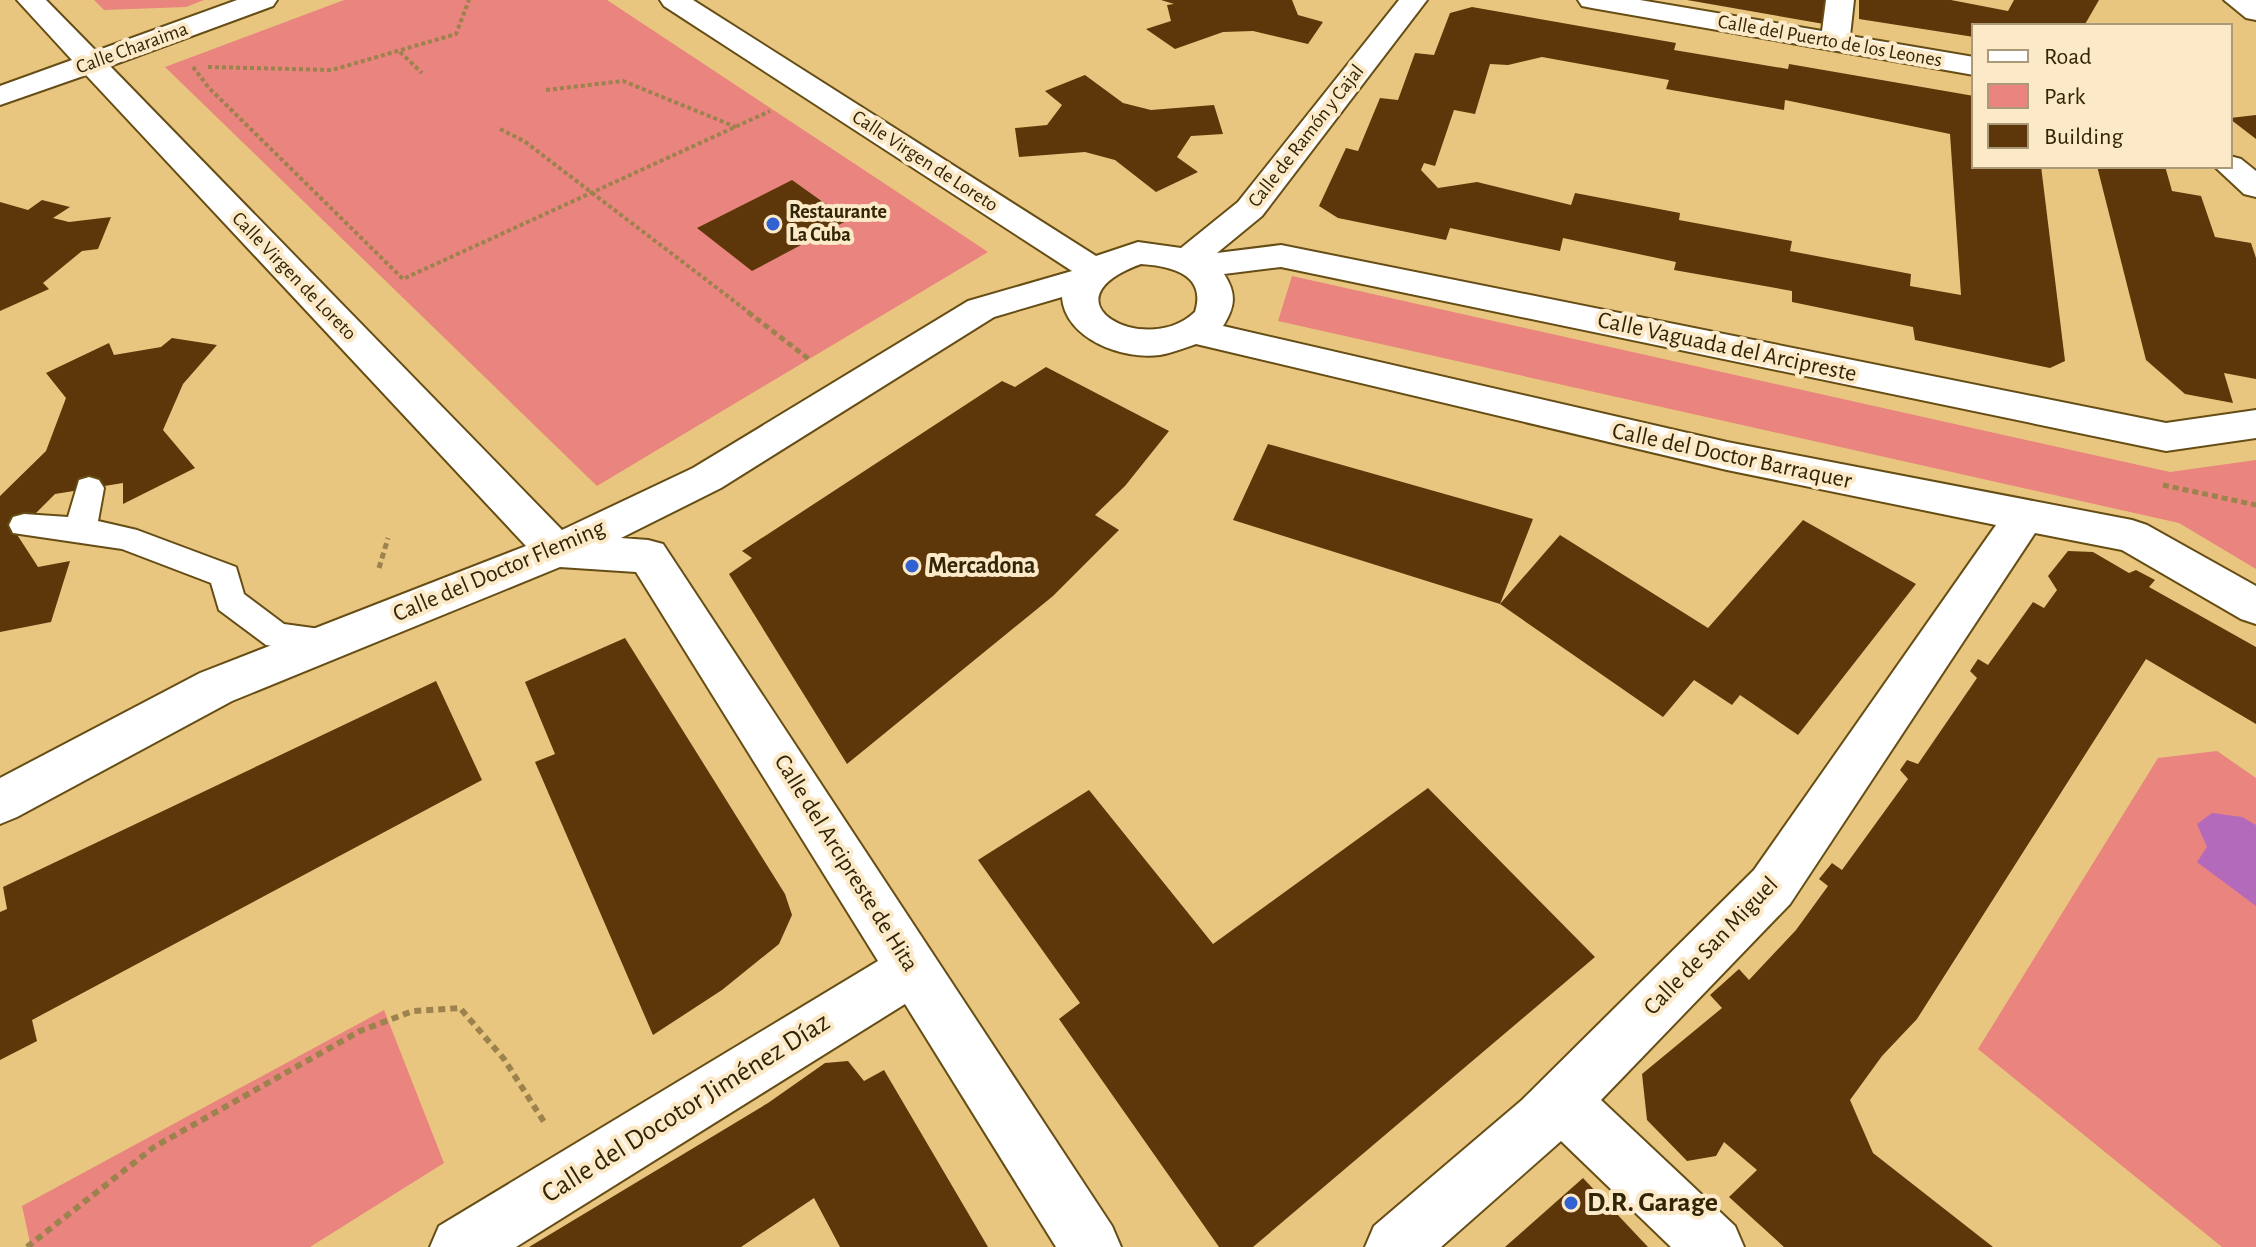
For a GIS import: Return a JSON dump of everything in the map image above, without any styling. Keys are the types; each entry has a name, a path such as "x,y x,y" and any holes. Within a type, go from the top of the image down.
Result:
{"street":[{"name":"Calle Virgen de Loreto","path":"31,0 557,551"},
{"name":"Calle Charaima","path":"0,96 263,0"},
{"name":"Calle Virgen de Loreto","path":"674,0 815,90 1089,274"},
{"name":"Calle de Ramón y Cajal","path":"1192,264 1250,209 1413,0"},
{"name":"Calle del Puerto de los Leones","path":"1592,0 1972,66"},
{"path":"1835,42 1840,0"},
{"path":"2238,0 2256,12"},
{"path":"2232,168 2256,187"},
{"path":"981,309 1101,332 1137,343 1158,343 1195,332 1215,312 1218,300 1216,288 1192,264 1163,254 1138,253 1114,259 1089,274 1079,292 1079,307 1087,320 1101,332"},
{"name":"Calle Vaguada del Arcipreste","path":"1192,264 1281,256 2166,437 2256,424"},
{"name":"Calle del Doctor Fleming","path":"0,802 216,687 557,551 707,478 981,309 1089,274"},
{"name":"Calle del Doctor Barraquer","path":"1195,332 1727,456 2132,536 2256,607"},
{"name":"Calle de San Miguel","path":"1395,1247 1560,1101 1772,887 2025,515"},
{"name":"Calle del Arcipreste de Hita","path":"557,551 648,556 1091,1247"},
{"name":"Calle del Docotor Jiménez Díaz","path":"460,1247 913,969"},
{"path":"1560,1101 1714,1247"}],"lane":[{"path":"81,529 89,488"},
{"path":"24,525 81,529 126,538 225,576 230,601 277,636 331,641"}],"path":[{"path":"469,0 456,34 332,70 193,66 209,88 403,279 815,90"},
{"path":"399,52 422,73"},
{"path":"546,90 623,81 736,127"},
{"path":"500,129 524,141 851,392"},
{"path":"376,577 388,538"},
{"path":"27,1247 154,1147 360,1031 413,1011 460,1008 504,1059 547,1126"}],"green space":[{"path":"94,0 204,0 186,7 104,10"},
{"path":"344,0 607,0 988,252 597,486 165,67"},
{"path":"1292,276 2170,472 2256,460 2256,569 2179,523 1278,321"},
{"path":"2217,751 2256,778 2256,1247 2222,1247 1978,1049 2158,758"},
{"path":"384,1010 444,1163 310,1247 31,1247 22,1206"}],"shaded area":[{"path":"2212,813 2242,817 2256,825 2256,906 2197,862 2207,847 2197,824"}],"building":[{"path":"1161,0 1292,0 1298,15 1323,22 1308,44 1253,31 1223,32 1175,49 1146,29 1171,21 1167,5 1174,4"},
{"path":"1687,0 1826,0 1824,24"},
{"path":"1859,0 1951,0 2008,11 2014,0 2099,0 2085,24 1972,24 1972,37 1859,19"},
{"path":"1472,7 1676,43 1674,50 1788,69 1789,64 1972,96 1972,168 2041,168 2065,361 2050,368 1915,340 1913,327 1792,302 1792,291 1674,270 1676,262 1563,238 1560,251 1450,228 1446,240 1338,218 1319,206 1346,148 1358,151 1380,98 1398,100 1415,53 1434,55 1450,13","holes":["1542,57 1669,80 1666,89 1784,110 1785,100 1950,134 1961,295 1910,286 1911,274 1790,251 1792,241 1679,220 1680,213 1575,193 1571,205 1477,182 1438,188 1421,170 1424,163 1435,166 1454,110 1475,114 1490,64 1508,65"]},
{"path":"1085,75 1123,103 1151,110 1214,105 1223,134 1191,136 1177,157 1198,172 1156,192 1115,160 1085,152 1019,157 1015,128 1047,125 1062,105 1045,91"},
{"path":"2256,115 2256,139 2232,121 2232,118"},
{"path":"2098,168 2166,168 2172,191 2201,196 2215,237 2251,243 2256,258 2256,379 2224,373 2233,403 2185,394 2146,360"},
{"name":"Restaurante La Cuba","path":"792,180 848,220 752,271 697,228"},
{"path":"42,200 70,207 53,218 69,222 111,217 98,249 82,251 43,283 49,289 0,311 0,202 28,210"},
{"path":"172,338 217,345 183,384 163,430 195,468 123,504 123,483 55,494 16,533 38,567 70,561 51,622 0,632 0,496 46,451 66,398 46,373 109,343 114,355 161,347"},
{"name":"Mercadona","path":"1046,367 1169,431 1125,486 1095,515 1119,530 1053,596 847,764 729,574 752,558 742,551 1002,381 1015,387"},
{"path":"1268,444 1533,519 1500,604 1233,520"},
{"path":"1803,520 1916,584 1798,735 1740,695 1732,705 1694,680 1663,717 1500,604 1560,535 1708,628"},
{"path":"2068,551 2093,552 2129,573 2136,570 2155,580 2149,587 2256,647 2256,724 2146,659 1917,1019 1882,1056 1850,1100 1873,1153 1993,1247 1784,1247 1729,1197 1757,1170 1724,1142 1716,1156 1687,1161 1647,1120 1642,1074 1722,1008 1710,995 1739,969 1749,980 1796,930 1828,886 1819,879 1832,863 1842,870 1908,779 1900,770 1907,760 1918,764 1977,678 1970,671 1978,659 1988,665 2033,602 2044,608 2057,590 2048,576"},
{"path":"625,638 785,894 792,915 779,944 722,990 653,1035 535,762 555,754 525,682"},
{"path":"436,681 482,780 32,1020 37,1041 0,1060 0,912 7,909 3,887"},
{"path":"1428,788 1595,957 1253,1247 1219,1247 1059,1019 1080,1003 978,860 1089,790 1213,944"},
{"path":"848,1061 864,1081 884,1070 988,1247 840,1247 814,1198 741,1247 529,1247 768,1103 825,1063"},
{"path":"1583,1178 1648,1247 1505,1247"}],"place":[{"name":"Restaurante La Cuba","path":"773,224"},
{"name":"Mercadona","path":"912,566"},
{"name":"D.R. Garage","path":"1571,1203"}]}
